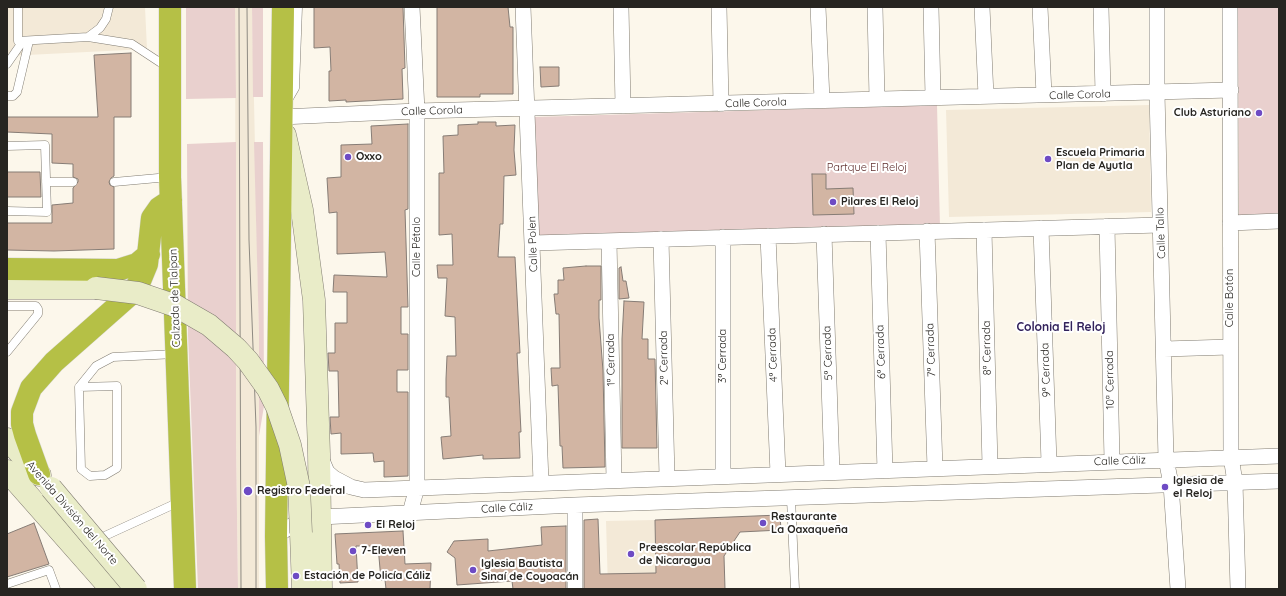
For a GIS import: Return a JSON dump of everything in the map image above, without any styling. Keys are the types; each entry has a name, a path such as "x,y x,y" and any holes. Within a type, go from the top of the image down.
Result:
{"highway":[{"name":"Calzada de Tlalpan","path":"170,7 170,177 185,589"},
{"path":"277,589 276,536 283,7"},
{"path":"45,481 22,424 22,412 30,388 54,362 132,294 143,276 149,254 152,218 159,208 171,200"},
{"path":"7,269 118,270 137,264 149,254"}],"main road":[{"path":"281,114 302,210 313,293 319,454 321,589"},
{"path":"7,288 96,288 138,293 164,302 193,315 209,325 236,348 252,365 268,389 284,425 290,444 299,487 303,589"},
{"name":"Avenida División del Norte","path":"7,439 45,481 136,589"},
{"name":"Avenida División del Norte","path":"9,477 77,549 111,589"}],"street":[{"name":"Calle Pétalo","path":"410,513 417,487 417,111 412,7"},
{"name":"Calle Polen","path":"523,7 541,482"},
{"path":"621,7 623,106"},
{"path":"719,7 721,104"},
{"path":"818,7 822,100"},
{"path":"875,7 877,99"},
{"path":"931,7 933,97"},
{"path":"982,7 986,96"},
{"path":"1040,7 1044,96"},
{"path":"1101,7 1103,94"},
{"name":"Calle Tallo","path":"1157,7 1157,93 1166,459 1171,484 1178,589"},
{"name":"Calle Botón","path":"1230,7 1231,457 1235,482 1238,589"},
{"name":"Calle Corola","path":"281,114 721,104 933,97 1044,96 1231,90"},
{"path":"1230,223 1279,221"},
{"path":"533,243 1160,225"},
{"name":"10ª Cerrada","path":"1107,226 1112,461"},
{"name":"9ª Cerrada","path":"1041,228 1049,463"},
{"name":"8ª Cerrada","path":"984,230 990,466"},
{"name":"7ª Cerrada","path":"927,231 935,468"},
{"name":"6ª Cerrada","path":"878,233 885,471"},
{"name":"5ª Cerrada","path":"824,234 832,472"},
{"name":"4ª Cerrada","path":"768,236 778,474"},
{"name":"3ª Cerrada","path":"723,237 723,475"},
{"name":"2ª Cerrada","path":"661,239 667,477"},
{"name":"1ª Cerrada","path":"609,240 619,479 625,504"},
{"path":"1164,349 1230,347"},
{"name":"Calle Cáliz","path":"319,454 327,472 334,478 351,487 364,490 743,474 885,471 1049,463 1279,456"},
{"path":"961,467 962,492"},
{"path":"743,474 743,500"},
{"name":"Calle Cáliz","path":"276,536 297,522 320,517 625,504 1279,480"},
{"path":"575,506 575,589"}],"lane":[{"path":"18,7 18,41 88,37 132,44 171,70"},
{"path":"88,37 100,28 106,19 109,7"},
{"path":"281,114 295,88 298,7"},
{"path":"7,64 26,41"},
{"path":"7,96 13,96 17,92 26,41"},
{"path":"7,146 45,145 46,212 7,211"},
{"path":"114,182 170,177"},
{"path":"46,182 73,182"},
{"path":"7,306 36,306 38,314 7,352"},
{"path":"79,387 117,386 117,468 106,475 90,476 81,469 79,387 96,366 113,356 177,354"},
{"path":"792,498 794,589"},
{"path":"77,549 182,501"},
{"path":"7,584 49,570 56,589"}],"shaded area":[{"path":"7,7 145,7 147,49 7,56"},
{"path":"235,7 252,7 259,336 259,589 238,589 236,440"},
{"name":"Escuela Primaria Plan de Ayutla","path":"1149,105 1151,212 949,217 946,110"},
{"name":"Preescolar República de Nicaragua","path":"655,520 657,589 608,589 606,521"}],"green space":[{"path":"186,7 235,7 236,98 186,99"},
{"path":"252,7 263,7 263,97 253,97"},
{"name":"Club Asturiano","path":"1238,7 1279,7 1279,220 1239,220"},
{"name":"Partque El Reloj","path":"937,105 940,227 537,237 534,117"},
{"path":"236,142 236,440 238,589 198,589 188,335 187,144"},
{"path":"254,142 263,142 264,406 259,436 259,336"}],"building":[{"path":"314,7 403,7 405,68 402,69 403,99 346,102 346,100 329,101 329,71 331,71 330,47 314,48"},
{"path":"437,7 508,7 510,27 513,27 513,94 480,94 480,97 437,97"},
{"path":"131,53 131,117 114,117 114,176 109,182 110,185 114,187 114,249 54,251 7,250 7,223 52,223 52,205 73,203 73,188 78,182 78,179 73,177 73,164 52,163 52,134 7,132 7,117 98,117 94,55"},
{"path":"540,67 559,67 559,86 541,87"},
{"path":"478,122 496,122 496,126 515,125 514,150 516,175 504,176 503,224 500,224 498,257 515,257 520,353 517,353 521,432 519,432 520,458 483,459 483,455 443,459 441,437 451,436 449,397 446,397 447,356 456,356 455,317 445,316 447,278 438,278 437,265 453,265 452,234 439,235 439,173 444,173 443,136 458,135 458,125 478,124"},
{"path":"408,124 408,209 405,210 408,307 401,307 401,334 408,334 408,370 397,370 397,392 408,392 408,476 384,477 384,461 374,462 373,453 341,454 341,433 331,434 330,417 339,417 338,371 329,371 328,353 335,353 335,323 347,323 347,292 333,292 334,275 387,277 385,252 337,254 337,212 329,213 327,178 341,177 341,145 372,144 371,126"},
{"path":"7,172 40,172 41,197 7,197"},
{"name":"Pilares El Reloj","path":"812,174 826,174 826,189 853,188 854,214 813,215"},
{"path":"601,266 601,300 599,300 599,318 603,371 605,467 563,468 562,446 560,446 558,385 552,386 551,368 560,368 559,314 556,314 554,294 558,294 558,280 564,280 563,268"},
{"path":"621,267 623,281 626,281 629,298 619,299 619,268"},
{"path":"624,301 644,302 642,339 648,339 648,359 655,359 657,448 622,448 622,339"},
{"path":"780,515 781,530 740,532 724,556 725,589 584,589 584,520 598,519 600,574 656,573 655,520"},
{"path":"34,523 49,564 7,577 7,534"},
{"path":"566,526 566,589 513,589 512,581 457,585 455,558 447,552 454,541 488,539 488,551 542,545 541,527"},
{"path":"403,531 405,564 431,563 430,589 386,589 385,580 381,580 378,546 356,546 358,582 340,583 335,534"}],"tram line":[{"path":"239,7 241,589"},
{"path":"247,7 249,240 256,427 256,589"}],"place":[{"name":"Club Asturiano","path":"1259,113"},
{"name":"Oxxo","path":"348,157"},
{"name":"Escuela Primaria Plan de Ayutla","path":"1048,159"},
{"name":"Pilares El Reloj","path":"833,202"},
{"name":"Iglesia de el Reloj","path":"1165,487"},
{"name":"Registro Federal","path":"248,491"},
{"name":"Restaurante La Oaxaqueña","path":"763,523"},
{"name":"El Reloj","path":"368,525"},
{"name":"7-Eleven","path":"353,551"},
{"name":"Preescolar República de Nicaragua","path":"631,554"},
{"name":"Iglesia Bautista Sinaí de Coyoacán","path":"473,570"},
{"name":"Estación de Policía Cáliz","path":"296,576"}],"district":[{"name":"Colonia El Reloj","path":"1061,327"}]}
